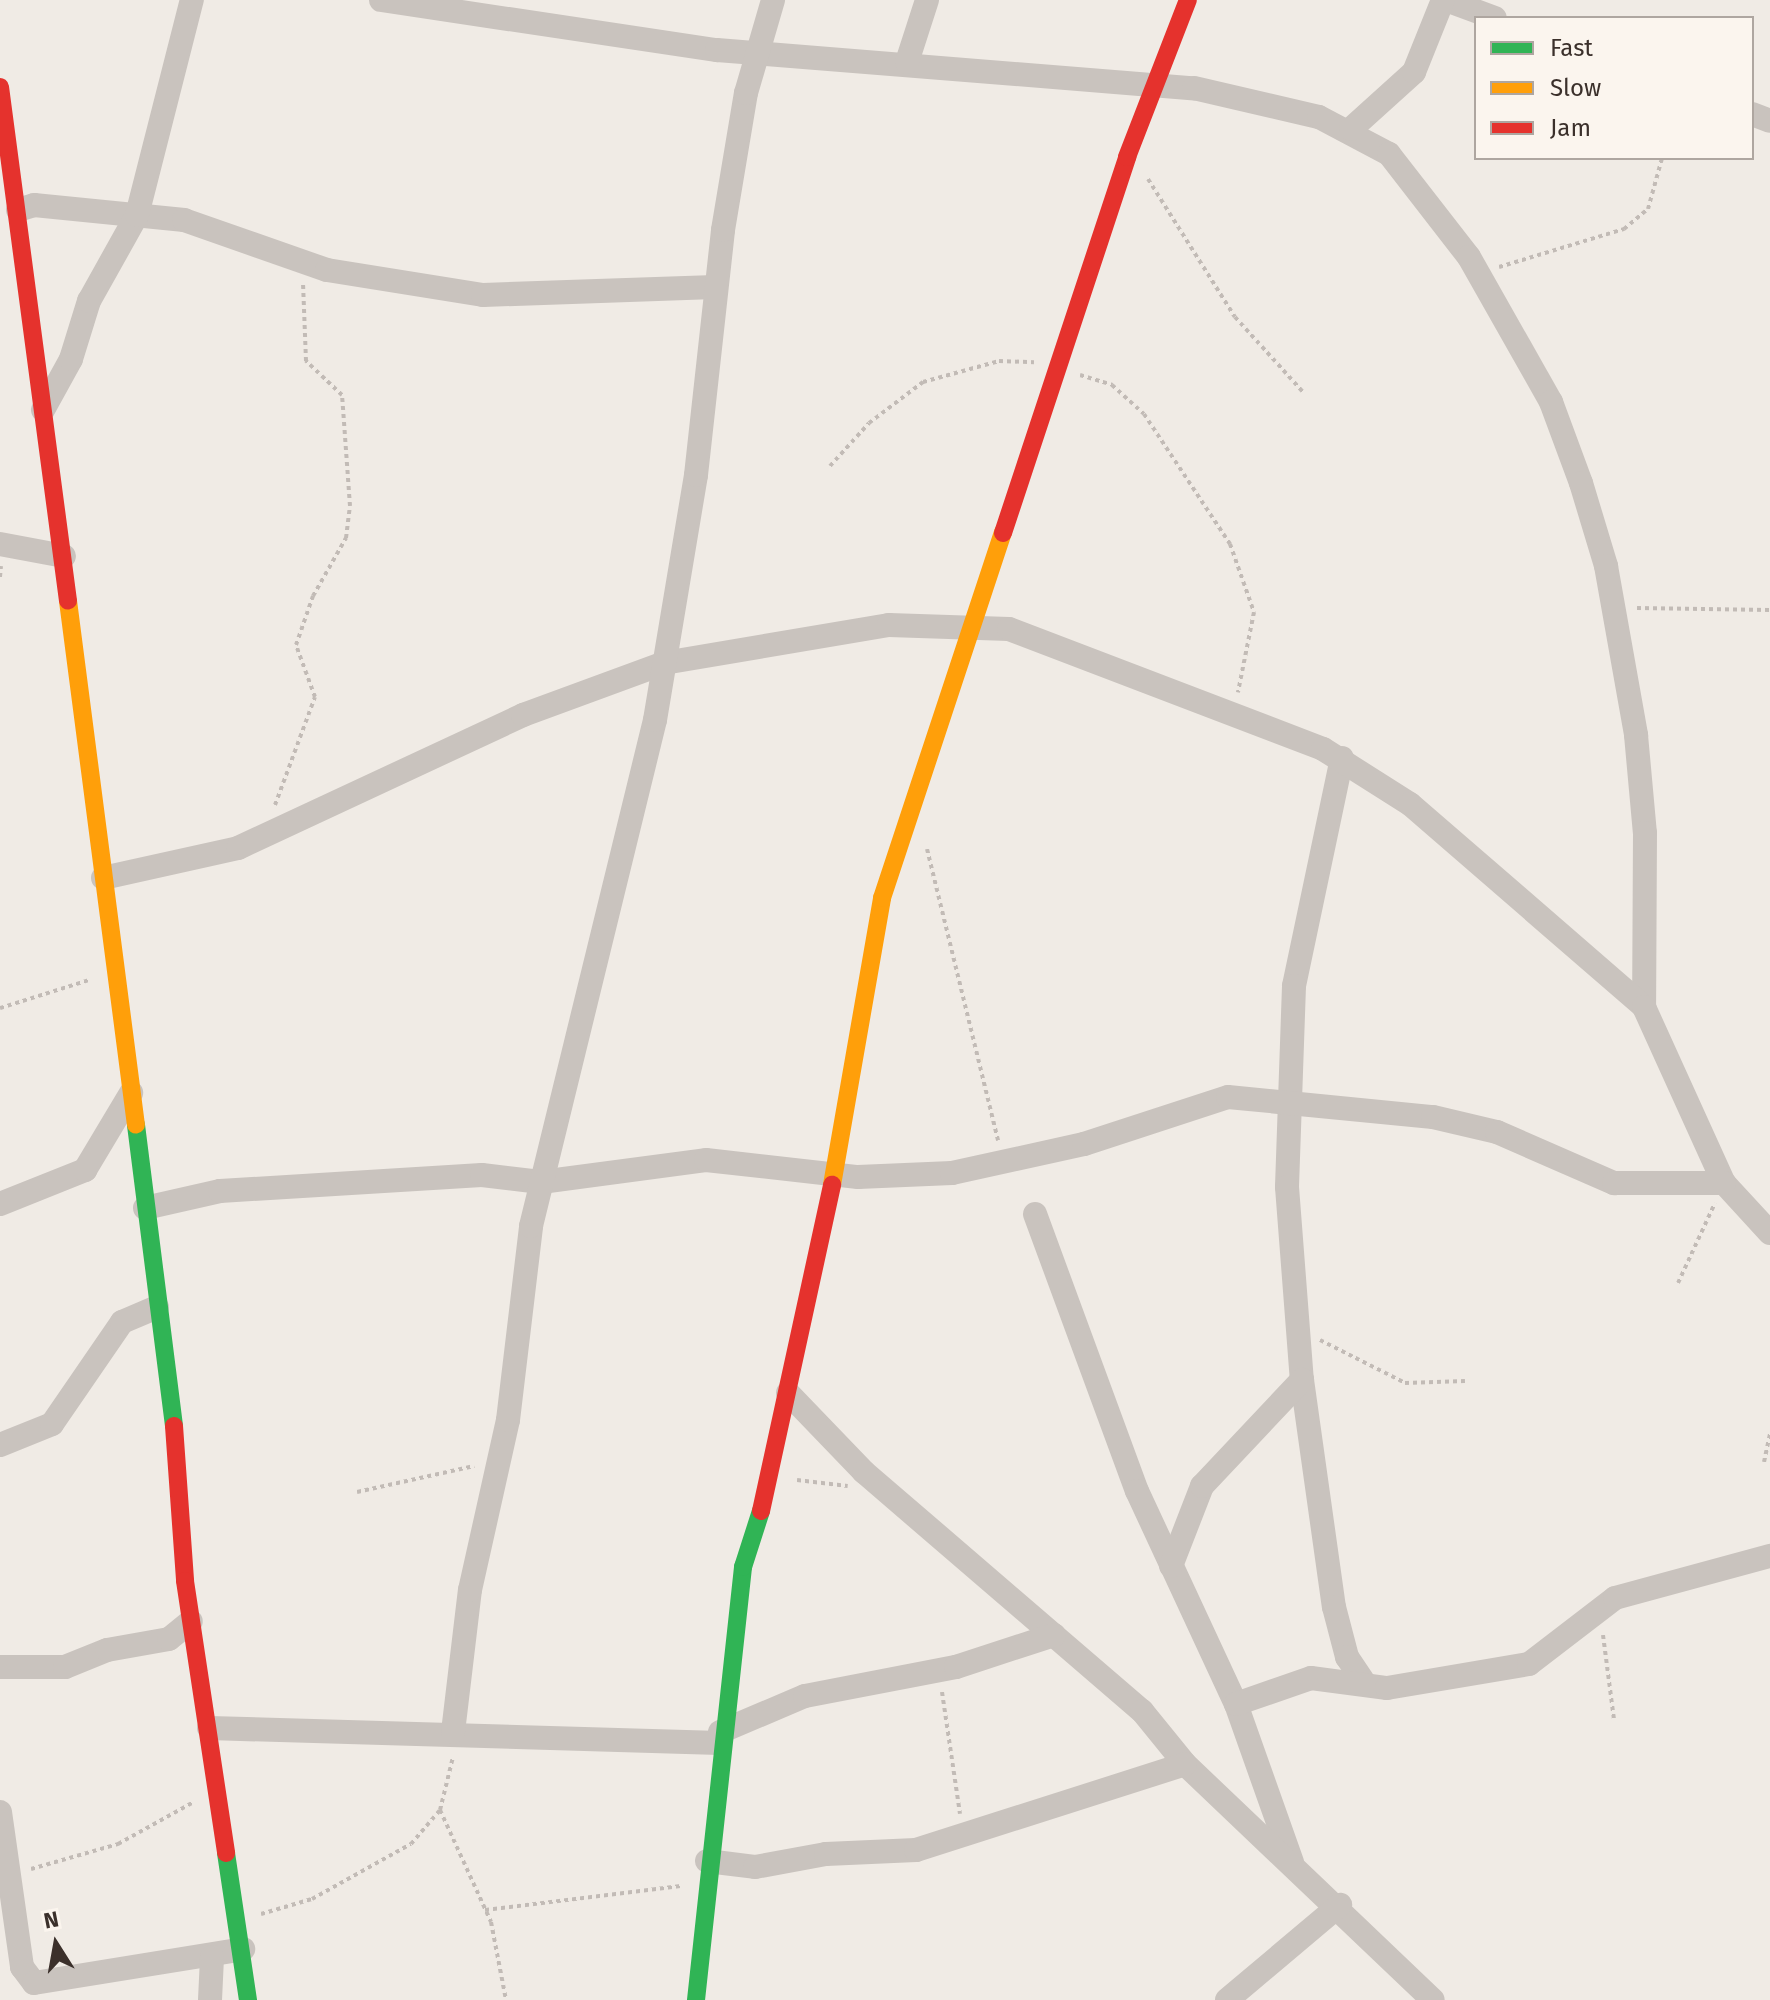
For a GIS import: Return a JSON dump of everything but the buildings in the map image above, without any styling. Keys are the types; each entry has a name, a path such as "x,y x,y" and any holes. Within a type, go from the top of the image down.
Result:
{"street":[{"path":"43,410 137,215 192,0"},
{"path":"381,0 455,5 759,51 907,62 1151,88 1194,88 1351,129 1418,182 1477,271 1560,423 1615,610 1643,799 1644,1007"},
{"path":"453,1732 470,1590 500,1461 541,1182 613,905 664,663 696,475 715,287 759,51 773,0"},
{"path":"907,62 927,0"},
{"path":"696,2000 720,1737 743,1567 771,1478 835,1171 882,898 1127,157 1151,88 1188,0"},
{"path":"1351,129 1414,72 1444,0 1489,16"},
{"path":"0,87 118,977 191,1621 235,1921 243,1949 248,2000"},
{"path":"18,210 184,220 303,264 498,296 715,287"},
{"path":"0,544 64,556"},
{"path":"103,878 193,861 269,835 523,715 664,663 889,625 973,625 1025,633 1229,717 1342,758 1518,892 1644,1007 1724,1183 1770,1233"},
{"path":"1342,758 1300,945 1287,1098 1302,1380 1334,1607 1347,1657 1364,1682"},
{"path":"0,1204 85,1170 131,1093"},
{"path":"145,1208 245,1189 482,1175 541,1182 706,1160 835,1171 943,1174 1105,1138 1205,1100 1287,1098 1497,1132 1614,1183 1724,1183"},
{"path":"1035,1214 1099,1396 1171,1566 1236,1704 1294,1869"},
{"path":"0,1445 52,1424 122,1322 157,1307"},
{"path":"1171,1566 1202,1486 1302,1380"},
{"path":"788,1393 890,1493 1142,1711 1185,1764 1294,1869 1340,1905 1433,2000"},
{"path":"1236,1704 1311,1678 1401,1687 1529,1664 1624,1594 1770,1556"},
{"path":"0,1667 65,1667 107,1650 169,1639 191,1621"},
{"path":"209,1728 720,1737 805,1696 935,1671 1054,1635"},
{"path":"706,1872 826,1854 888,1855 1185,1764"},
{"path":"0,1812 12,1874 22,1967 36,1992 243,1949"},
{"path":"1227,2000 1340,1905"},
{"path":"210,2000 212,1957"}],"path":[{"path":"1127,157 1160,195 1235,317 1304,393"},
{"path":"1477,271 1624,229 1648,209 1661,160"},
{"path":"269,835 282,777 315,697 296,645 313,596 346,538 350,506 342,395 312,372 304,353 303,264"},
{"path":"830,466 869,423 923,382 999,361 1059,370 1106,382 1144,414 1230,544 1254,612 1249,658 1229,717"},
{"path":"1615,610 1770,610"},
{"path":"926,837 940,926 1003,1160"},
{"path":"0,1008 118,977"},
{"path":"1678,1283 1724,1183"},
{"path":"1297,1320 1405,1383 1465,1381"},
{"path":"1764,1462 1770,1434"},
{"path":"357,1492 500,1461"},
{"path":"771,1478 890,1493"},
{"path":"1599,1610 1614,1720"},
{"path":"935,1671 963,1832"},
{"path":"235,1921 312,1899 363,1874 411,1844 440,1810 454,1774 453,1732"},
{"path":"12,1874 118,1844 217,1795"},
{"path":"440,1810 485,1910 506,2000"},
{"path":"485,1910 706,1872"}],"traffic: fast":[{"path":"136,1125 174,1426"},
{"path":"696,2000 743,1567 761,1511"},
{"path":"226,1853 248,2000"}],"traffic: slow":[{"path":"832,1185 882,898 1003,533"},
{"path":"68,601 136,1125"}],"traffic: jam":[{"path":"1003,533 1127,157 1188,0"},
{"path":"0,87 68,601"},
{"path":"761,1511 832,1185"},
{"path":"174,1426 185,1581 226,1853"}]}
